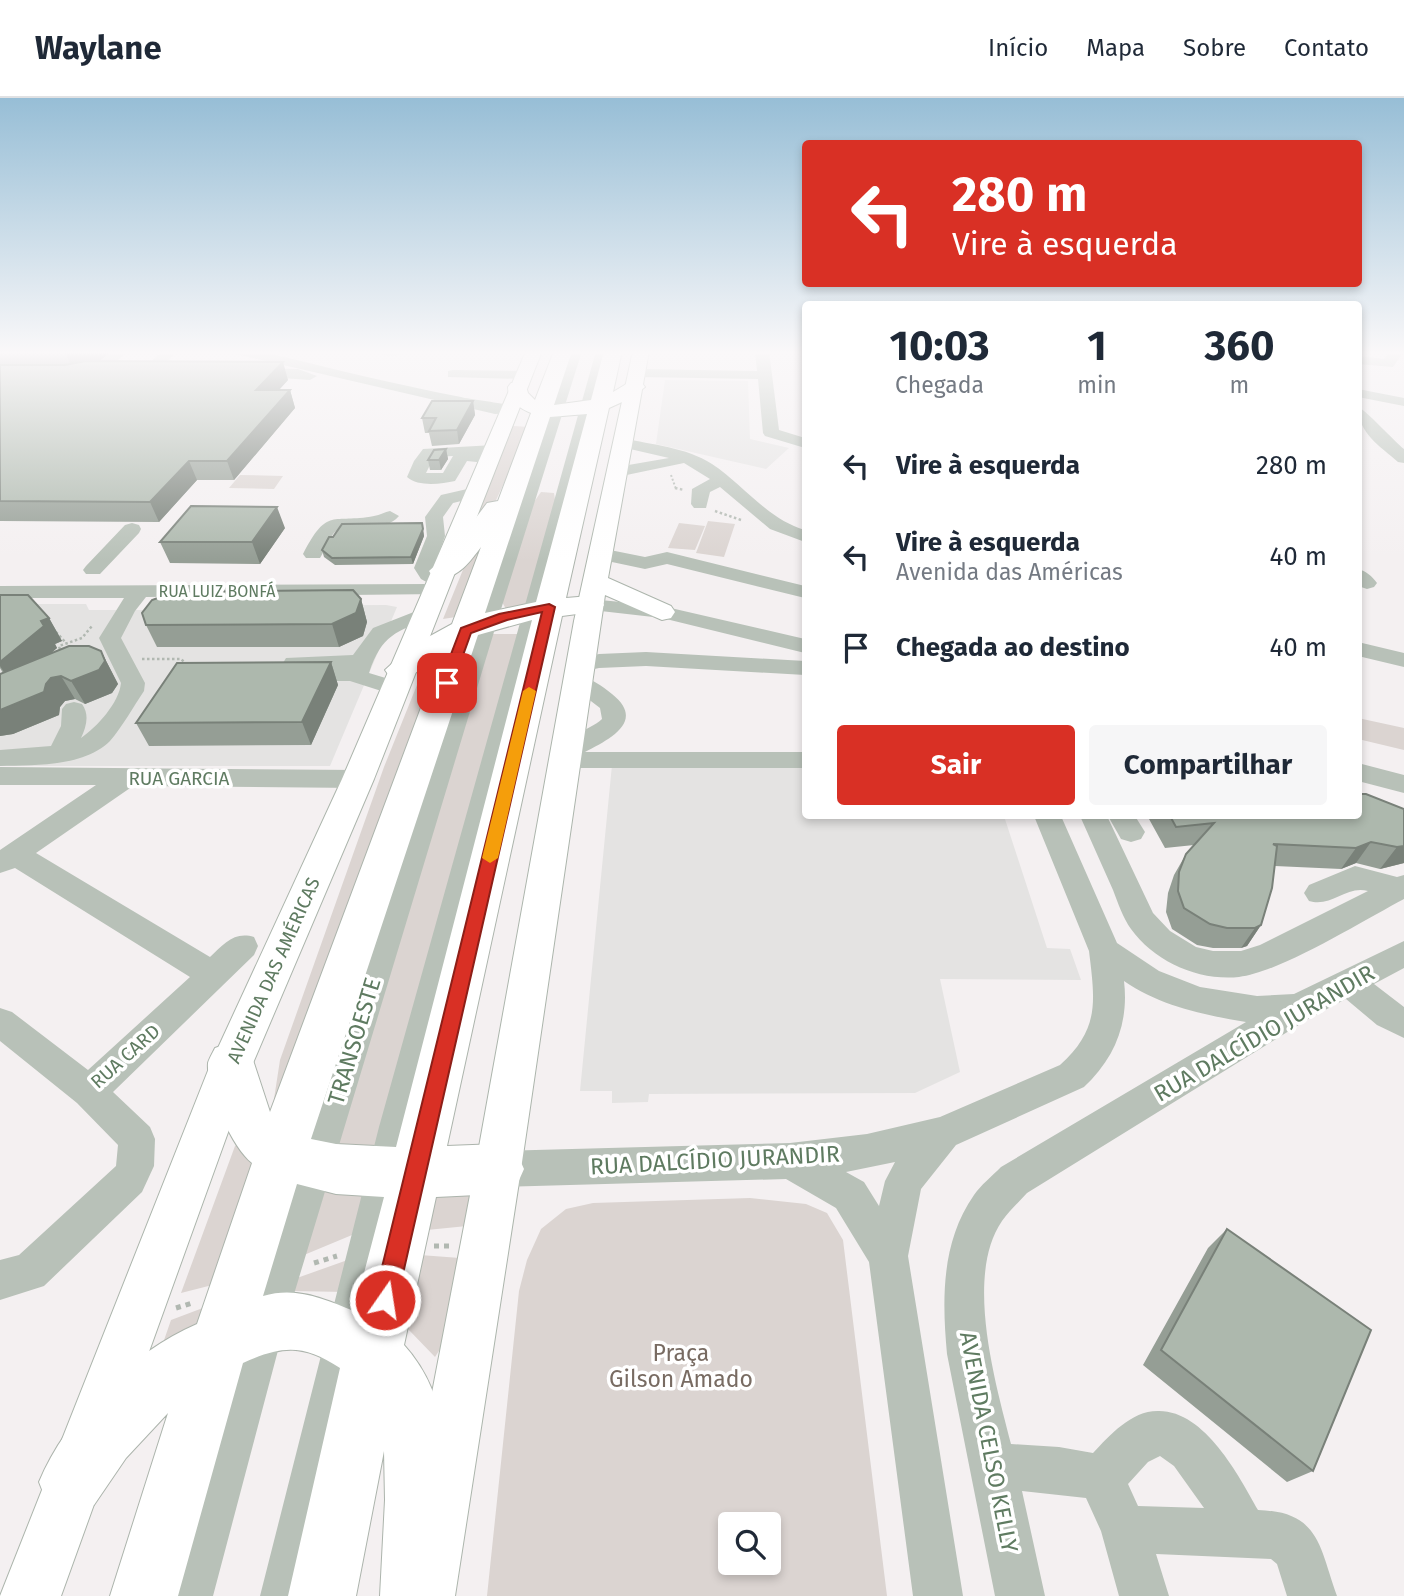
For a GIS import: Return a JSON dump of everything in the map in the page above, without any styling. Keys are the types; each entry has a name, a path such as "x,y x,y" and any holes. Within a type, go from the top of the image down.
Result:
{"highway":[{"path":"438,580 460,557 496,508 504,488 525,481 544,421"},
{"path":"322,1596 358,1345 400,1171 567,600 592,421"},
{"path":"398,679 424,650 458,622 567,600"},
{"name":"AVENIDA DAS AMÉRICAS","path":"144,1596 242,1333 297,1161 458,622"},
{"path":"232,1063 247,1121 261,1140 297,1161 400,1171 498,1168"},
{"path":"71,1482 95,1444 135,1401 162,1378 242,1333 289,1320 309,1323 358,1345 402,1395 407,1406 413,1437 416,1494 414,1596"}],"main road":[{"name":"AVENIDA DAS AMÉRICAS","path":"30,1596 232,1063 358,779 398,679 458,622 438,580 506,421"},
{"path":"425,1596 580,674 567,600 600,554 627,421"},
{"path":"567,600 662,612"}],"street":[{"path":"398,679 359,677 359,668 376,634 458,622 525,481 538,475 548,443 547,421"},
{"path":"567,600 564,494 580,435 587,421"},
{"path":"769,421 771,433 802,442"},
{"path":"1365,421 1404,458"},
{"path":"623,443 702,464 774,525 802,535"},
{"path":"646,467 647,449"},
{"path":"617,472 687,459"},
{"path":"700,504 701,489 721,480"},
{"path":"313,554 325,532 335,525 376,523 390,516"},
{"path":"93,570 132,529"},
{"path":"600,554 642,563 667,558 802,591"},
{"name":"RUA LUIZ BONFÁ","path":"0,592 141,591 438,580"},
{"path":"1,771 85,746 99,738 132,691 133,683 110,638 126,609 141,591"},
{"path":"662,612 802,645"},
{"path":"1362,650 1404,660"},
{"path":"580,674 599,661 646,659 802,668"},
{"path":"272,669 359,668"},
{"path":"60,753 73,731 76,718 74,709"},
{"path":"567,755 802,760"},
{"name":"RUA GARCIA","path":"1,771 126,778 358,779"},
{"path":"1364,774 1404,784"},
{"path":"1364,774 1404,792"},
{"path":"126,778 8,859 213,975"},
{"name":"RUA DALCÍDIO JURANDIR","path":"498,1168 790,1161 867,1152 943,1133 1073,1076 1100,1048 1110,1008 1105,951 1049,819"},
{"path":"1095,819 1142,920 1158,940 1188,958 1213,964 1241,964 1271,954 1402,887"},
{"path":"1319,893 1355,877 1402,887"},
{"name":"RUA CARD","path":"0,1022 89,1092 243,946"},
{"path":"1105,951 1148,980 1198,1000 1257,1010 1298,1008"},
{"name":"RUA DALCÍDIO JURANDIR","path":"971,1247 983,1216 997,1194 1014,1180 1298,1008 1404,953"},
{"path":"1348,981 1404,1024"},
{"path":"0,1280 30,1272 130,1179 135,1166 137,1139 89,1092"},
{"path":"938,1596 888,1256 904,1181 943,1133"},
{"path":"790,1161 850,1195 888,1256"},
{"name":"AVENIDA CELSO KELLY","path":"971,1247 964,1281 967,1357 1020,1596"},
{"path":"188,1596 242,1333"},
{"path":"285,1596 358,1345"},
{"path":"1101,1478 1144,1436 1160,1434 1182,1441 1204,1463 1263,1534"},
{"path":"993,1466 1059,1470 1101,1478"},
{"path":"1101,1478 1124,1530 1144,1596"},
{"path":"1124,1530 1263,1534 1296,1549 1311,1596"}],"path":[{"path":"700,504 762,527 774,525"},
{"path":"50,625 66,643"},
{"path":"147,659 181,659 186,664"},
{"path":"425,1247 458,1246"},
{"path":"307,1266 342,1254"}],"shaded area":[{"path":"659,421 749,421 750,439 789,448 766,469 656,444"},
{"path":"0,604 86,604 89,610 167,610 181,606 397,607 330,766 0,766"},
{"path":"802,756 802,819 1005,819 1047,948 1070,949 1081,980 940,979 960,1072 915,1093 649,1094 648,1102 612,1103 612,1091 580,1091 612,765"}],"green space":[{"path":"513,426 530,427 491,511 468,534"},
{"path":"240,475 283,476 274,489 229,488"},
{"path":"541,492 554,493 556,506 530,604 507,611 501,600 529,509"},
{"path":"708,521 735,524 724,557 696,553"},
{"path":"490,523 462,616 443,619 471,550"},
{"path":"679,523 705,526 695,550 668,548"},
{"path":"491,634 520,634 383,1147 335,1148"},
{"path":"451,644 291,1097 274,1099 280,1060 384,767 423,670"},
{"path":"1362,719 1404,728 1404,750 1362,740"},
{"path":"247,1136 269,1163 232,1280 181,1293 235,1146"},
{"path":"325,1180 375,1185 364,1230 304,1255"},
{"path":"437,1184 476,1184 467,1226 427,1230"},
{"name":"Praça Gilson Amado","path":"750,1198 806,1204 827,1213 843,1240 887,1596 487,1596 519,1291 527,1260 541,1229 566,1209 593,1203"},
{"path":"420,1255 460,1258 444,1343 435,1357 408,1329"},
{"path":"356,1257 346,1292 292,1291 297,1278"},
{"path":"224,1300 153,1372 171,1320"}],"building":[{"path":"0,421 263,421 227,461 189,461 150,502 0,501"},
{"path":"434,421 462,421 457,430 429,431"},
{"path":"446,449 439,460 428,460 434,450"},
{"path":"191,506 277,507 252,542 160,542"},
{"path":"422,523 423,529 411,557 332,558 322,550 329,537 333,537 342,524"},
{"path":"353,590 361,599 356,613 332,624 146,625 142,613 152,600 174,592"},
{"path":"0,595 28,595 49,618 41,621 44,626 0,662"},
{"path":"69,646 89,646 101,651 105,661 99,670 71,681 61,676 51,678 44,692 0,710 0,674"},
{"path":"331,662 302,722 136,723 177,663"},
{"path":"1362,794 1366,794 1404,809 1404,846 1371,842 1356,848 1273,844 1277,846 1272,888 1261,925 1255,928 1227,928 1210,924 1184,908 1178,891 1179,872 1186,854 1214,823 1176,827 1172,819 1362,819"},
{"path":"1227,1229 1371,1330 1313,1471 1161,1350"}],"slow traffic":[{"path":"490,858 529,691"}],"route":[{"path":"385,1300 549,607 486,622 465,631 447,683"}]}
